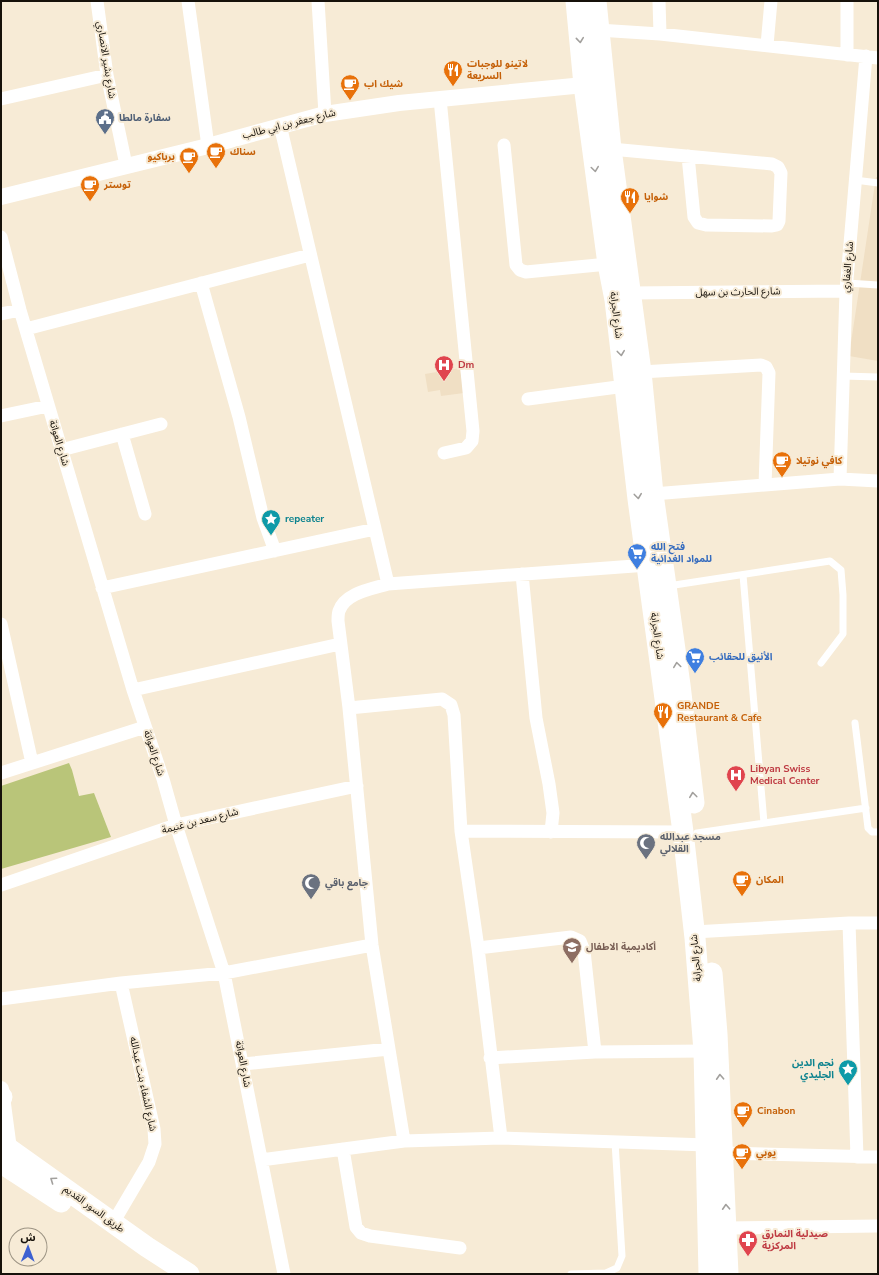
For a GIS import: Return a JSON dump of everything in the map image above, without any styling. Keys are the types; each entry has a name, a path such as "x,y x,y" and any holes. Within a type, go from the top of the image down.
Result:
{"main road":[{"name":"شارع الجرابة","path":"576,1 584,85 614,300 624,386 643,468 653,494 680,684 690,833"},
{"name":"شارع الجرابة","path":"596,1 611,149 641,372 643,468 648,564 690,833 701,931 718,1034 715,1149 708,1274"},
{"name":"شارع الجرابة","path":"701,931 704,1051 715,1149 727,1228 728,1274"},
{"name":"طريق السور القديم","path":"4,1155 113,1223 189,1274"},
{"name":"طريق السور القديم","path":"4,1155 127,1246 172,1274"}],"street":[{"name":"شارع بشير الانصاري","path":"97,1 107,75 126,165"},
{"path":"188,1 208,146"},
{"path":"318,1 325,114"},
{"path":"659,1 660,34"},
{"path":"767,45 771,1"},
{"path":"847,1 847,55"},
{"path":"598,30 660,34 872,57"},
{"name":"شارع الغفاري","path":"840,479 846,287 855,180 872,57"},
{"path":"1,99 107,75"},
{"name":"شارع جعفر بن ابي طالب","path":"1,197 208,146 280,125 325,114 399,103 584,85"},
{"path":"440,99 473,432 472,440 466,448 444,453"},
{"path":"280,125 388,584"},
{"path":"504,145 516,265 520,270 526,272 608,264"},
{"path":"611,149 688,156 772,164 778,167 781,173 779,221 776,225 772,226 706,225 698,223 694,218 688,156"},
{"name":"شارع العواتة","path":"1,237 20,310 102,588 133,690 163,779 176,825 224,972 284,1274"},
{"path":"26,329 310,255"},
{"path":"201,284 239,417 263,518 275,551"},
{"name":"شارع الحارث بن سهل","path":"630,293 846,287"},
{"path":"1,314 20,310"},
{"path":"641,372 761,365 766,367 769,373 765,485"},
{"path":"528,399 624,386"},
{"path":"1,416 48,406"},
{"path":"61,450 161,424"},
{"path":"122,434 145,514"},
{"path":"653,494 840,479 878,481"},
{"path":"102,588 375,529"},
{"path":"404,1141 372,946 349,708 340,644 338,621 339,611 345,601 361,592 388,584 648,564"},
{"path":"522,574 536,718 553,813 551,832"},
{"path":"1,624 32,763"},
{"path":"133,690 340,644"},
{"path":"349,708 442,699 451,704 454,714 460,831 478,948 490,1058 501,1138"},
{"path":"1,773 145,727"},
{"name":"شارع سعد بن غنيمة","path":"1,885 176,825 357,786"},
{"path":"460,831 690,833"},
{"path":"701,931 849,923 878,923"},
{"path":"849,923 857,1157"},
{"path":"478,948 572,938 580,941 584,951 595,1052"},
{"path":"1,999 224,972 372,946"},
{"name":"شارع الشفاء بنت عبدالله","path":"113,1223 149,1162 155,1144 154,1129 121,984"},
{"path":"243,1064 389,1048"},
{"path":"490,1058 595,1052 704,1051"},
{"path":"1,1095 4,1155"},
{"path":"261,1160 404,1141 501,1138 615,1142 715,1149 878,1157"},
{"path":"343,1149 356,1227 361,1233 370,1236 460,1248"},
{"path":"727,1228 878,1226"}],"lane":[{"path":"855,180 878,183"},
{"path":"846,287 878,285"},
{"path":"843,376 878,377"},
{"path":"666,587 830,561 841,570 843,595 843,634 821,663"},
{"path":"743,575 764,823"},
{"path":"855,723 868,828 872,832 878,832"},
{"path":"690,833 866,808"},
{"path":"571,1274 606,1273 617,1268 622,1256 615,1142"}],"shaded area":[{"path":"876,177 878,177 878,361 849,356"},
{"name":"Dm","path":"460,368 464,393 441,396 440,390 428,392 425,374"}],"green space":[{"path":"69,763 79,796 94,793 111,837 1,869 1,786"}],"place":[{"name":"لاتينو للوجبات السريعة","path":"453,87"},
{"name":"شيك اب","path":"350,101"},
{"name":"سفارة مالطا","path":"105,135"},
{"name":"سناك","path":"216,169"},
{"name":"برباكيو","path":"189,174"},
{"name":"توستر","path":"90,202"},
{"name":"شوايا","path":"630,214"},
{"name":"Dm","path":"444,382"},
{"name":"كافي نوتيلا","path":"782,478"},
{"name":"repeater","path":"271,536"},
{"name":"فتح الله للمواد الغدائية","path":"637,570"},
{"name":"الأنيق للحقائب","path":"695,674"},
{"name":"GRANDE Restaurant & Cafe","path":"663,729"},
{"name":"Libyan Swiss Medical Center","path":"736,792"},
{"name":"مسجد عبدالله القلالي","path":"646,860"},
{"name":"المكان","path":"742,897"},
{"name":"جامع باقي","path":"311,900"},
{"name":"أكاديمية الاطفال","path":"572,964"},
{"name":"نجم الدين الجليدي","path":"848,1086"},
{"name":"Cinabon","path":"743,1128"},
{"name":"يوبي","path":"742,1170"},
{"name":"صيدلية النمارق المركزية","path":"748,1257"}]}
